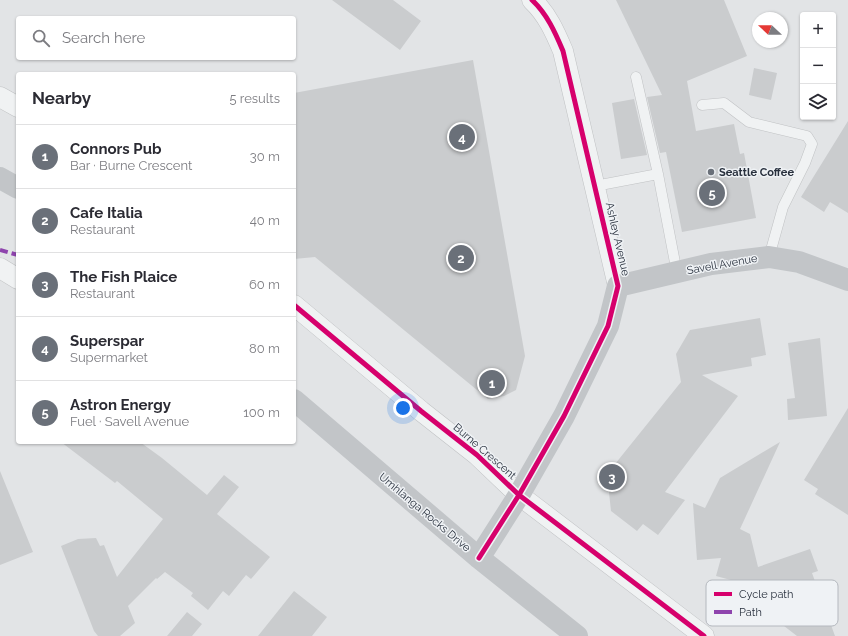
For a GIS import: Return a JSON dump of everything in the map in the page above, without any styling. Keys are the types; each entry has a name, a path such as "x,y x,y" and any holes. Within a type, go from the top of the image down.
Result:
{"street":[{"name":"Ashley Avenue","path":"480,558 519,495 564,416 608,326 618,286 563,51 554,30 542,10 532,0"},
{"path":"0,97 16,106"},
{"path":"0,178 16,187"},
{"name":"Savell Avenue","path":"618,286 710,264 769,257 798,262 848,280"},
{"path":"0,268 16,278"},
{"name":"Burne Crescent","path":"296,307 421,411 477,455 519,495 704,636"},
{"name":"Umhlanga Rocks Drive","path":"296,402 480,558 577,636"}],"lane":[{"path":"636,77 658,174 677,272"},
{"path":"702,105 724,103 748,122 807,136 812,144 805,163 783,207 769,257"},
{"path":"595,186 658,174"}],"building":[{"path":"332,0 393,0 421,21 400,50"},
{"path":"616,0 724,0 747,56 687,81 696,131 734,124 740,154 744,153 756,218 682,232 666,152 660,153 647,97 662,95"},
{"path":"473,60 525,356 516,390 504,396 488,399 315,257 296,259 296,93"},
{"path":"754,68 777,73 771,100 749,95"},
{"path":"634,99 647,155 621,159 612,103"},
{"path":"848,121 848,213 830,202 824,212 801,197"},
{"path":"760,318 766,355 751,358 752,366 702,375 738,396 665,492 685,500 658,535 643,524 637,531 611,511 607,474 681,382 676,354 690,330"},
{"path":"820,338 827,416 788,420 787,399 795,398 788,343"},
{"path":"848,408 848,515 815,494 818,489 804,480"},
{"path":"780,442 740,529 750,534 758,567 810,549 818,571 812,573 815,580 731,580 716,576 721,558 697,560 693,503 705,508 720,478"},
{"path":"64,444 143,444 207,495 224,475 239,487 217,514 270,557 251,579 246,575 229,596 223,591 208,610 191,596 193,593 165,572 157,579 156,578 128,606 135,623 120,636 98,636 94,631 61,546 78,539 96,538 100,546 104,545 117,577 163,519 117,481 115,483"},
{"path":"0,471 33,552 0,565"},
{"path":"294,591 327,617 312,636 258,636"},
{"path":"187,612 202,624 192,636 167,636"},
{"path":"784,626 831,626 835,636 797,636"}],"marked path":[{"path":"0,250 16,254"}],"cycle path":[{"path":"479,558 519,495 564,416 608,326 618,286 563,51 554,30 546,17 532,0"},
{"path":"296,307 421,411 477,455 519,495 704,636"}],"place":[{"name":"Superspar","path":"462,137"},
{"name":"Seattle Coffee","path":"711,172"},
{"name":"Astron Energy","path":"712,193"},
{"name":"Cafe Italia","path":"461,258"},
{"name":"Connors Pub","path":"492,383"},
{"name":"The Fish Plaice","path":"612,477"}]}
